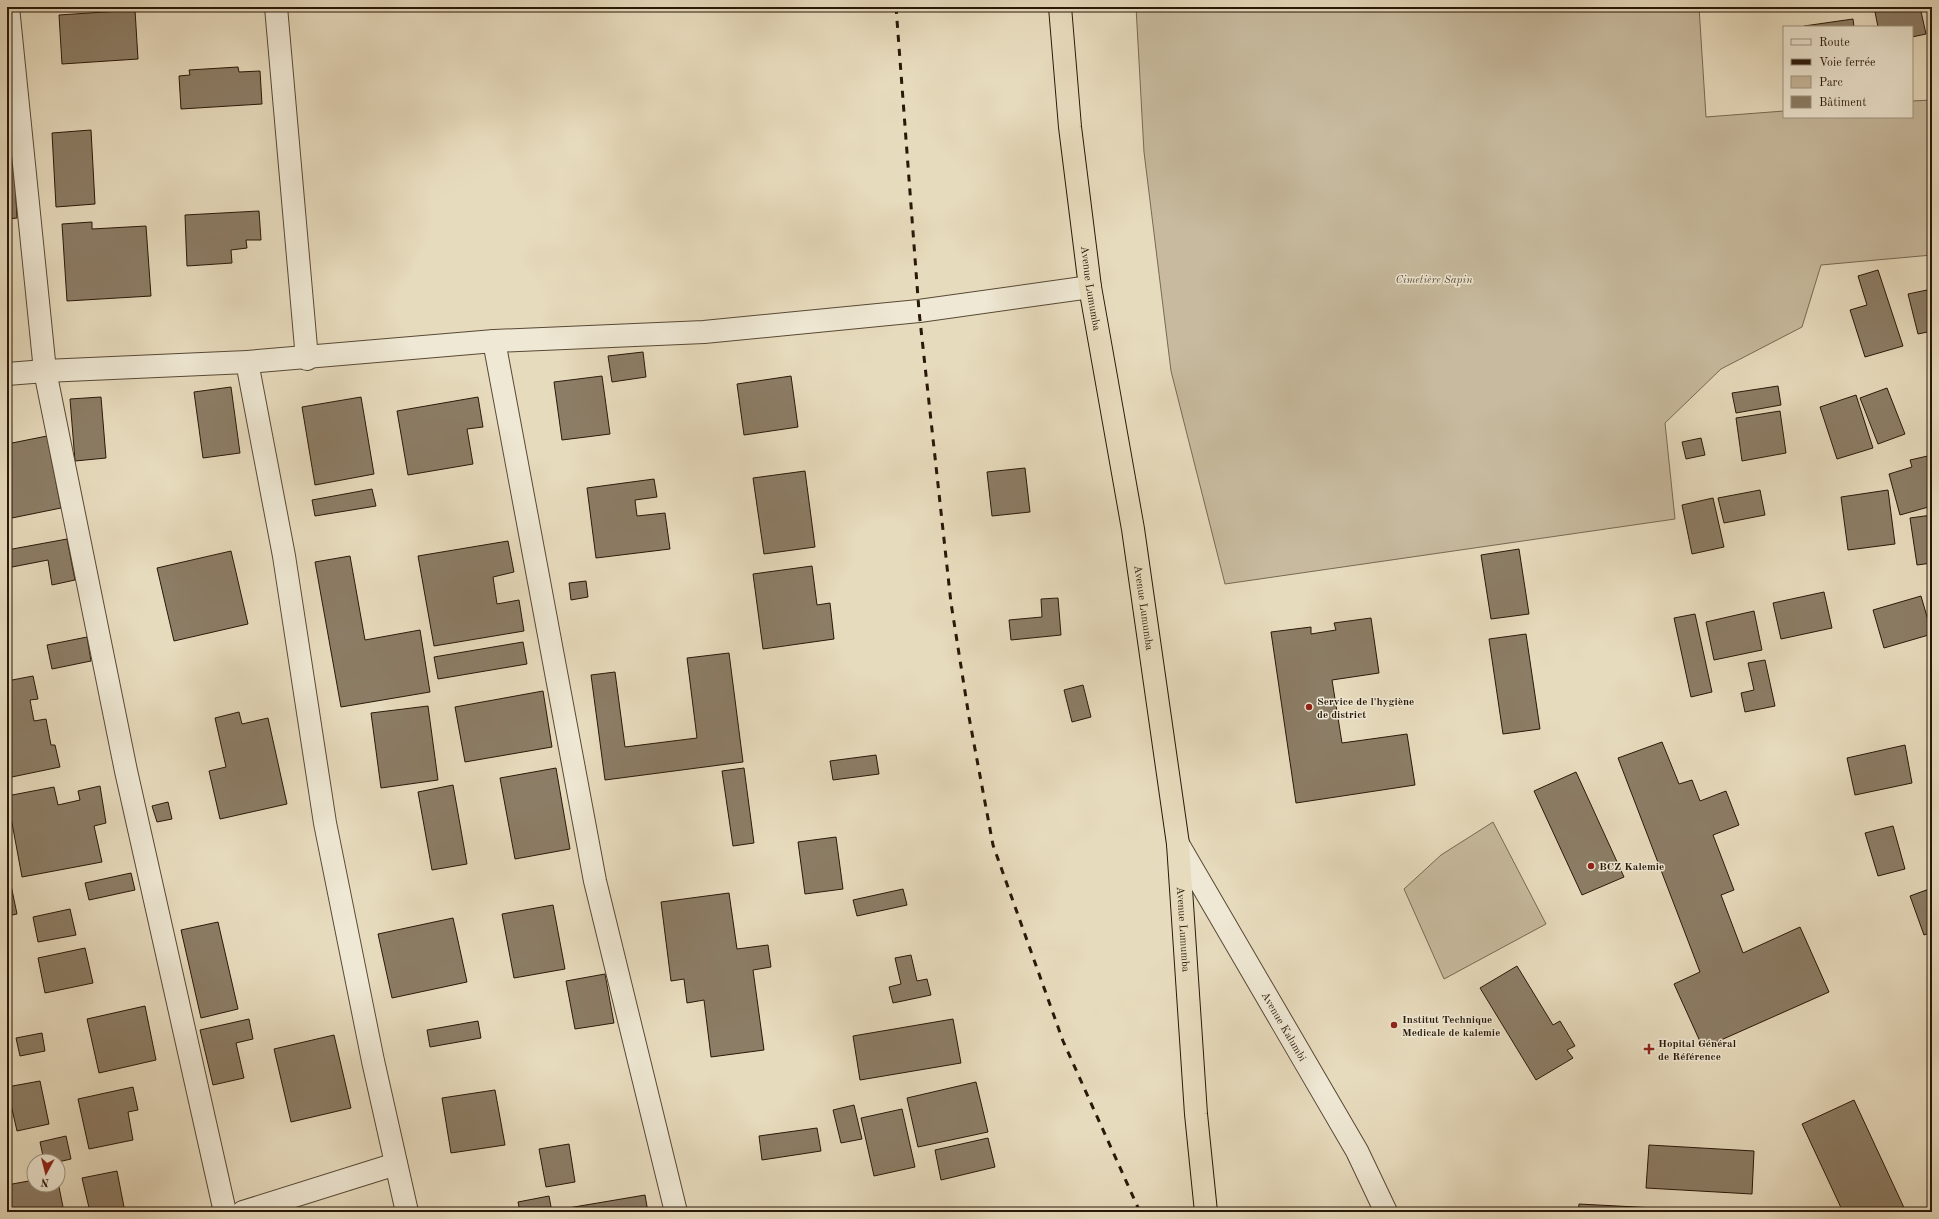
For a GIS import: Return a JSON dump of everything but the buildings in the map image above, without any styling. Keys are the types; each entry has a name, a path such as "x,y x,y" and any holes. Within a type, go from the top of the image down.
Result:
{"highway":[{"name":"Avenue Lumumba","path":"1060,7 1070,127 1090,287 1133,529 1178,844 1196,1114 1206,1212"}],"street":[{"path":"8,7 45,371 126,771 225,1212"},
{"path":"276,7 307,358"},
{"path":"7,374 307,358 494,341 704,332 942,308 1090,287"},
{"path":"494,341 595,881 676,1212"},
{"path":"247,362 284,556 325,823 373,1061 407,1212"},
{"name":"Avenue Kalumbi","path":"1178,844 1357,1151 1386,1212"},
{"path":"243,1212 396,1164"}],"green space":[{"name":"Cimetière Sapin","path":"1136,7 1699,7 1706,117 1783,111 1783,118 1913,118 1913,101 1932,100 1932,255 1821,265 1802,327 1721,369 1665,423 1675,519 1225,584 1171,371 1144,152"},
{"path":"1493,822 1546,924 1444,979 1404,889 1441,855"}],"railway":[{"path":"896,7 919,311 951,603 969,717 993,845 1063,1041 1140,1212"}],"place":[{"name":"Service de l'hygiène de district","path":"1309,707"},
{"name":"BCZ Kalemie","path":"1591,866"},
{"name":"Institut Technique Medicale de kalemie","path":"1394,1025"},
{"name":"Hopital Général de Référence","path":"1649,1049"}]}
